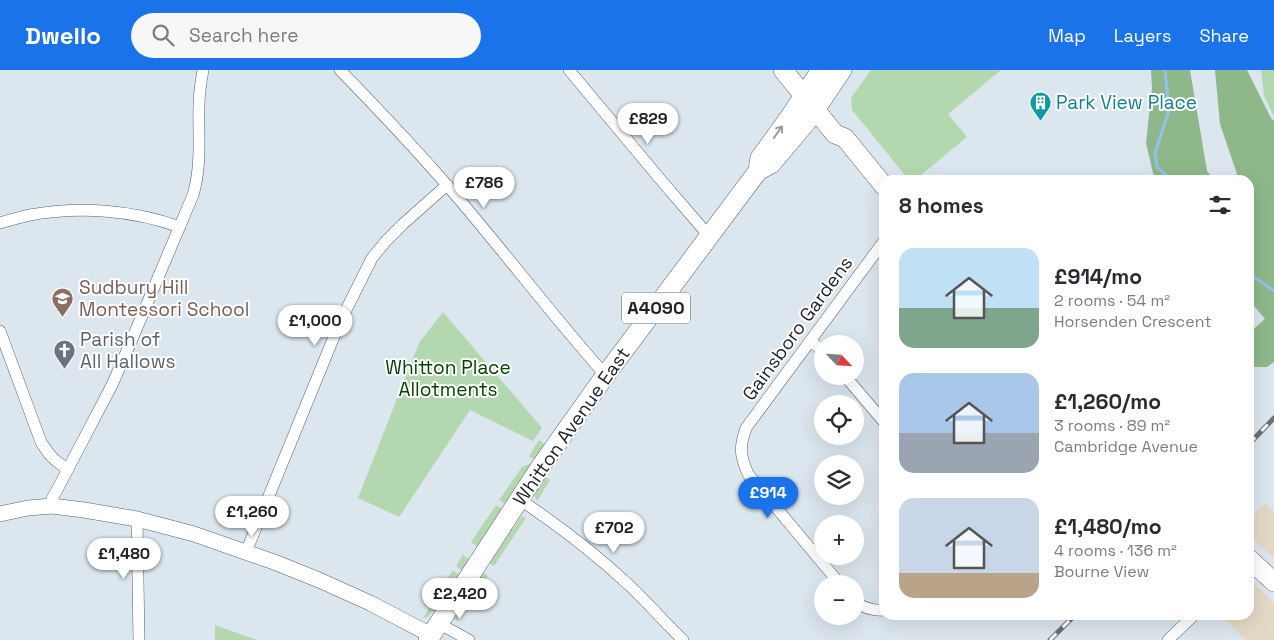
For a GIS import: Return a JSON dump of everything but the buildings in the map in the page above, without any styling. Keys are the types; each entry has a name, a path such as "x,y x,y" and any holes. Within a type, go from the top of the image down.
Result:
{"main road":[{"path":"783,70 806,91"},
{"path":"794,70 818,107 842,128 845,138 879,180"},
{"name":"A4090","path":"806,91 821,70"},
{"name":"A4090","path":"818,107 842,70"},
{"name":"Whitton Avenue East","path":"758,171 760,158 806,91"},
{"name":"Whitton Avenue East","path":"432,633 540,466 607,374 758,171 771,164 818,107"},
{"path":"1254,563 1274,581"}],"street":[{"path":"52,506 52,499 115,377 180,228 197,182 199,163 199,97 203,70"},
{"path":"340,70 377,107 447,185 568,332 600,369 607,374"},
{"path":"569,70 709,236"},
{"path":"246,552 340,322 372,258 402,224 447,185"},
{"path":"0,223 30,215 65,211 97,211 121,212 141,216 180,228"},
{"name":"Gainsboro Gardens","path":"832,575 748,474 740,449 746,428 879,248"},
{"path":"0,331 41,442 57,463 68,469"},
{"path":"810,341 814,344"},
{"path":"853,385 879,416"},
{"path":"519,499 605,563 682,640"},
{"path":"0,514 28,508 52,506 137,519 194,534 319,580 432,633 469,640"},
{"path":"137,519 138,640"},
{"path":"864,607 879,611"},
{"path":"1168,640 1189,620"}],"shaded area":[{"path":"1265,503 1274,512 1274,559 1254,540 1254,515"},
{"path":"1254,584 1274,603 1274,640 1246,640 1225,620 1254,620"}],"green space":[{"path":"871,70 1001,70 948,114 967,137 921,175 905,175 852,110 851,98"},
{"path":"1151,70 1190,70 1207,171 1210,175 1154,175 1146,143 1152,88"},
{"path":"1215,70 1247,70 1274,121 1274,362 1267,367 1254,367 1254,329 1265,319 1254,306 1254,175 1236,175 1220,124"},
{"path":"1261,70 1274,70 1274,117 1264,96"},
{"name":"Whitton Place Allotments","path":"443,312 542,428 533,441 470,410 399,517 358,498 419,343"},
{"path":"539,440 545,444 535,460 529,456"},
{"path":"531,465 506,504 499,500 522,467"},
{"path":"546,477 550,480 537,501 534,494"},
{"path":"496,505 503,509 476,551 476,546 471,542"},
{"path":"522,516 526,518 494,566 487,562 509,528 512,530"},
{"path":"463,555 469,559 462,571 456,566"},
{"path":"453,570 459,575 437,612 432,611 428,617 423,618"},
{"path":"481,571 488,576 458,621 451,617"},
{"path":"215,625 257,640 215,640"}],"waterway":[{"path":"1165,70 1169,110 1155,153 1157,167 1166,175"},
{"path":"1254,277 1274,291"}],"railway":[{"path":"1254,439 1274,418"},
{"path":"1050,640 1070,620"}],"place":[{"name":"Park View Place","path":"1040,121"},
{"name":"Sudbury Hill Montessori School","path":"63,317"},
{"name":"Parish of All Hallows","path":"64,369"}]}
